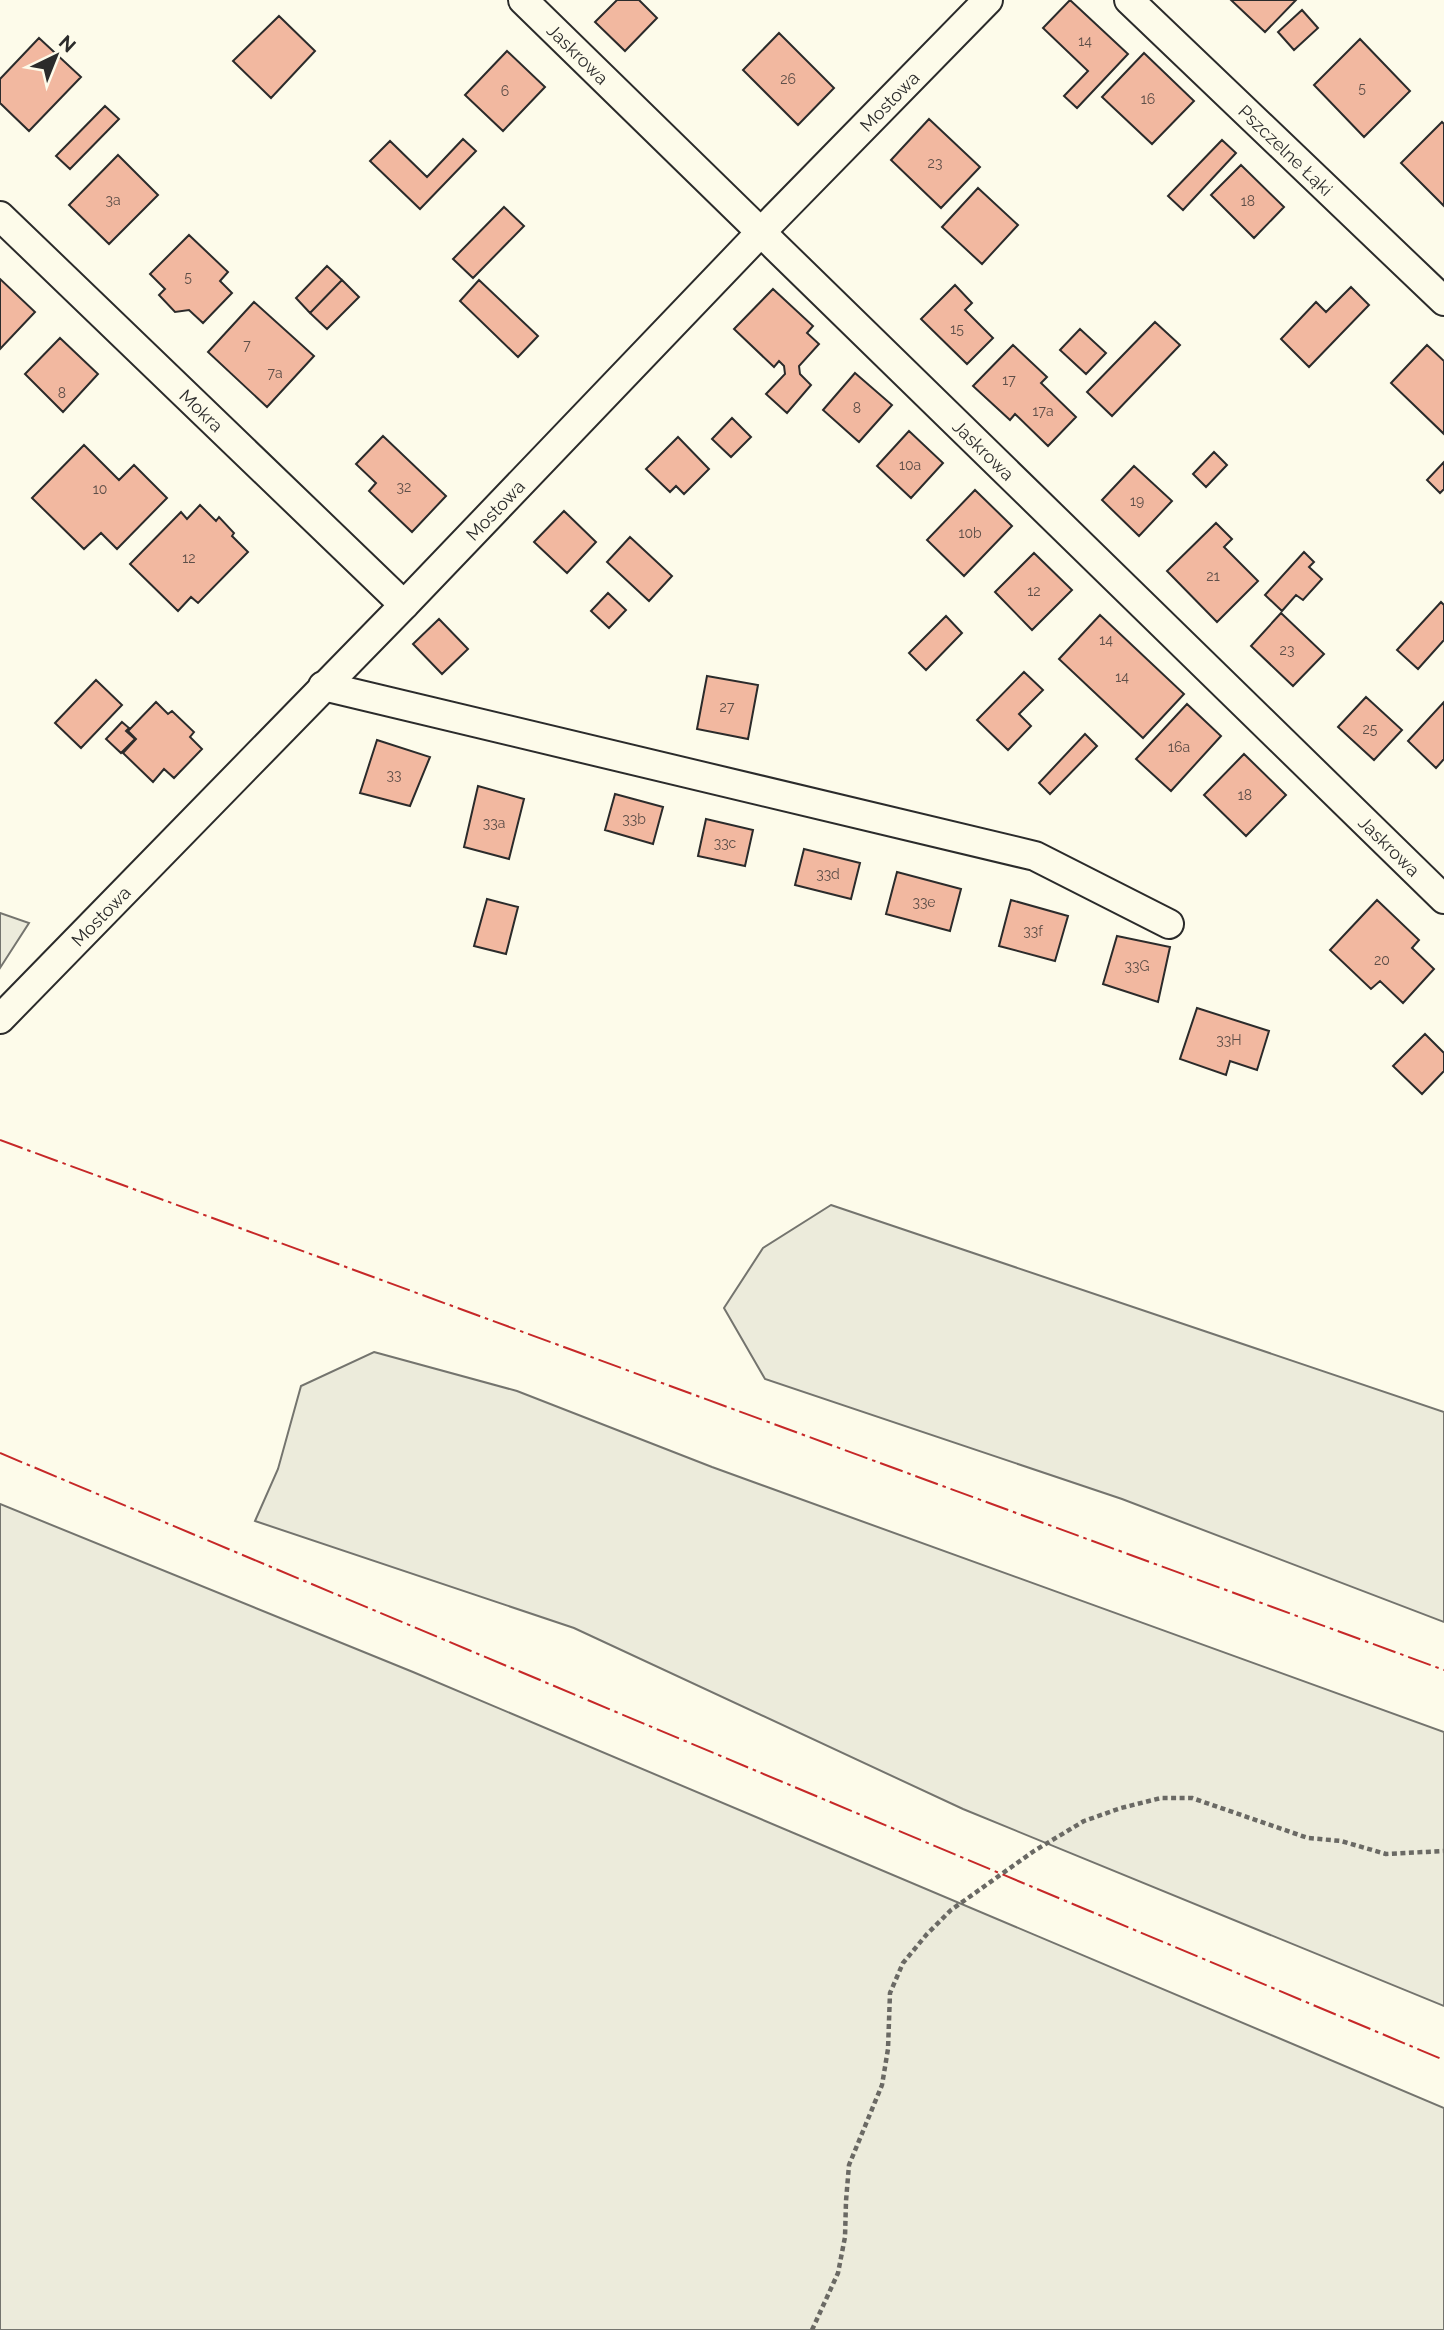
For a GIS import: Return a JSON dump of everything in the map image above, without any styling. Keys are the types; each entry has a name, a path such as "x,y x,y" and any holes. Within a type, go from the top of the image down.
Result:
{"street":[{"name":"Jaskrowa","path":"523,0 1444,899"},
{"name":"Mostowa","path":"0,1019 988,0"},
{"name":"Pszczelne Łąki","path":"1129,0 1444,301"},
{"name":"Mokra","path":"0,216 404,605"},
{"path":"323,686 1035,856 1169,924"}],"path":[{"path":"812,2330 838,2273 845,2236 849,2165 882,2085 888,2049 890,1993 904,1963 951,1910 1034,1851 1084,1821 1161,1798 1192,1798 1308,1838 1341,1842 1386,1854 1444,1851"}],"shaded area":[{"path":"0,913 29,923 0,968"},
{"path":"831,1205 1444,1412 1444,1622 1122,1499 765,1379 724,1308 763,1248"},
{"path":"374,1352 517,1391 712,1467 1444,1732 1444,2006 963,1809 574,1628 255,1521 278,1469 301,1386"},
{"path":"0,1504 413,1672 1444,2108 1444,2330 0,2330"}],"building":[{"path":"617,0 639,0 657,18 625,51 595,22"},
{"path":"1070,0 1128,54 1077,108 1064,96 1088,71 1043,28"},
{"path":"1231,0 1296,0 1265,32"},
{"path":"1302,10 1318,28 1294,50 1278,32"},
{"path":"279,16 315,51 271,98 233,61"},
{"path":"779,33 834,88 798,125 743,70"},
{"path":"39,38 81,77 29,131 0,103 0,79"},
{"path":"1360,39 1410,91 1364,137 1314,85"},
{"path":"507,51 545,87 503,131 465,95"},
{"path":"1144,53 1194,101 1152,144 1102,97"},
{"path":"105,106 119,119 70,169 56,156"},
{"path":"929,119 980,167 941,208 891,160"},
{"path":"1442,122 1444,124 1444,206 1401,163"},
{"path":"463,139 476,151 420,209 370,161 390,141 427,177"},
{"path":"1222,140 1236,153 1183,210 1168,196"},
{"path":"118,155 158,195 109,244 69,205"},
{"path":"1241,165 1284,207 1254,238 1211,195"},
{"path":"978,188 1018,225 982,264 942,227"},
{"path":"504,207 524,226 473,278 453,259"},
{"path":"189,235 228,272 220,281 232,293 203,323 189,310 175,312 159,295 165,289 150,274"},
{"path":"327,266 342,280 310,313 296,298"},
{"path":"0,279 35,312 0,349"},
{"path":"342,280 359,297 327,329 310,313"},
{"path":"479,280 538,336 518,357 460,301"},
{"path":"955,285 972,303 965,310 993,338 967,364 921,319"},
{"path":"1351,287 1369,305 1309,367 1281,339 1316,302 1326,312"},
{"path":"773,289 813,326 807,333 819,344 799,366 800,374 811,385 787,413 766,394 785,374 784,366 779,361 774,367 734,329"},
{"path":"254,302 314,356 267,407 208,352"},
{"path":"1155,322 1180,345 1112,416 1087,392"},
{"path":"1080,329 1106,353 1086,374 1060,350"},
{"path":"60,338 98,374 63,412 25,374"},
{"path":"1013,345 1047,377 1041,383 1076,417 1048,446 1015,414 1010,420 973,386"},
{"path":"1427,345 1444,361 1444,434 1391,383"},
{"path":"855,373 892,405 859,442 823,410"},
{"path":"732,418 751,437 731,457 712,439"},
{"path":"909,431 943,463 911,498 877,466"},
{"path":"383,436 446,496 412,532 369,491 376,483 356,464"},
{"path":"678,437 709,469 684,494 676,486 670,492 646,469"},
{"path":"84,445 119,480 134,465 167,498 117,549 101,533 84,549 32,498"},
{"path":"1214,452 1227,465 1206,487 1193,474"},
{"path":"1444,462 1444,489 1440,493 1427,480"},
{"path":"1134,466 1172,501 1139,536 1102,500"},
{"path":"975,490 1012,526 964,576 927,540"},
{"path":"200,505 216,521 219,517 234,533 232,536 248,552 198,603 191,597 178,611 130,564 181,512 187,519"},
{"path":"564,511 596,542 567,573 534,542"},
{"path":"1216,523 1232,539 1224,547 1258,581 1217,622 1167,571"},
{"path":"630,537 672,576 649,601 607,562"},
{"path":"1304,552 1314,562 1309,567 1322,579 1303,600 1296,595 1282,611 1265,595"},
{"path":"1034,553 1072,590 1032,630 995,592"},
{"path":"608,593 626,610 609,628 591,611"},
{"path":"1441,602 1444,605 1444,640 1418,669 1397,650"},
{"path":"1281,613 1324,654 1293,686 1251,646"},
{"path":"1100,615 1184,694 1143,738 1059,659"},
{"path":"946,616 962,633 926,670 909,653"},
{"path":"439,619 468,649 442,674 413,644"},
{"path":"1024,672 1043,690 1019,714 1031,726 1008,750 977,720"},
{"path":"707,676 758,685 748,739 697,729"},
{"path":"96,680 122,705 81,748 55,723"},
{"path":"1366,697 1402,730 1374,760 1338,727"},
{"path":"156,702 168,714 172,711 194,732 190,737 202,749 174,778 164,769 153,782 123,753 136,739 128,731"},
{"path":"1444,702 1444,759 1436,768 1408,741"},
{"path":"1187,704 1221,736 1171,791 1136,759"},
{"path":"122,722 129,728 126,731 135,739 121,753 106,739"},
{"path":"1085,734 1097,746 1050,794 1039,783"},
{"path":"377,740 430,757 410,806 360,793"},
{"path":"1244,754 1286,795 1246,836 1204,795"},
{"path":"478,786 524,799 509,859 464,847"},
{"path":"615,794 663,807 653,844 605,830"},
{"path":"706,819 753,830 745,866 698,856"},
{"path":"804,849 860,863 851,899 795,885"},
{"path":"897,872 961,889 950,931 886,914"},
{"path":"487,899 518,907 506,954 474,946"},
{"path":"1011,900 1068,916 1055,961 999,946"},
{"path":"1377,900 1419,940 1412,948 1434,969 1403,1003 1380,981 1371,989 1330,950"},
{"path":"1117,936 1170,947 1158,1002 1103,984"},
{"path":"1197,1008 1269,1031 1257,1070 1230,1061 1226,1075 1180,1059"},
{"path":"1425,1034 1444,1053 1444,1071 1422,1094 1393,1066"}],"power":[{"path":"0,1140 1444,1670"},
{"path":"0,1453 1444,2060"}]}
